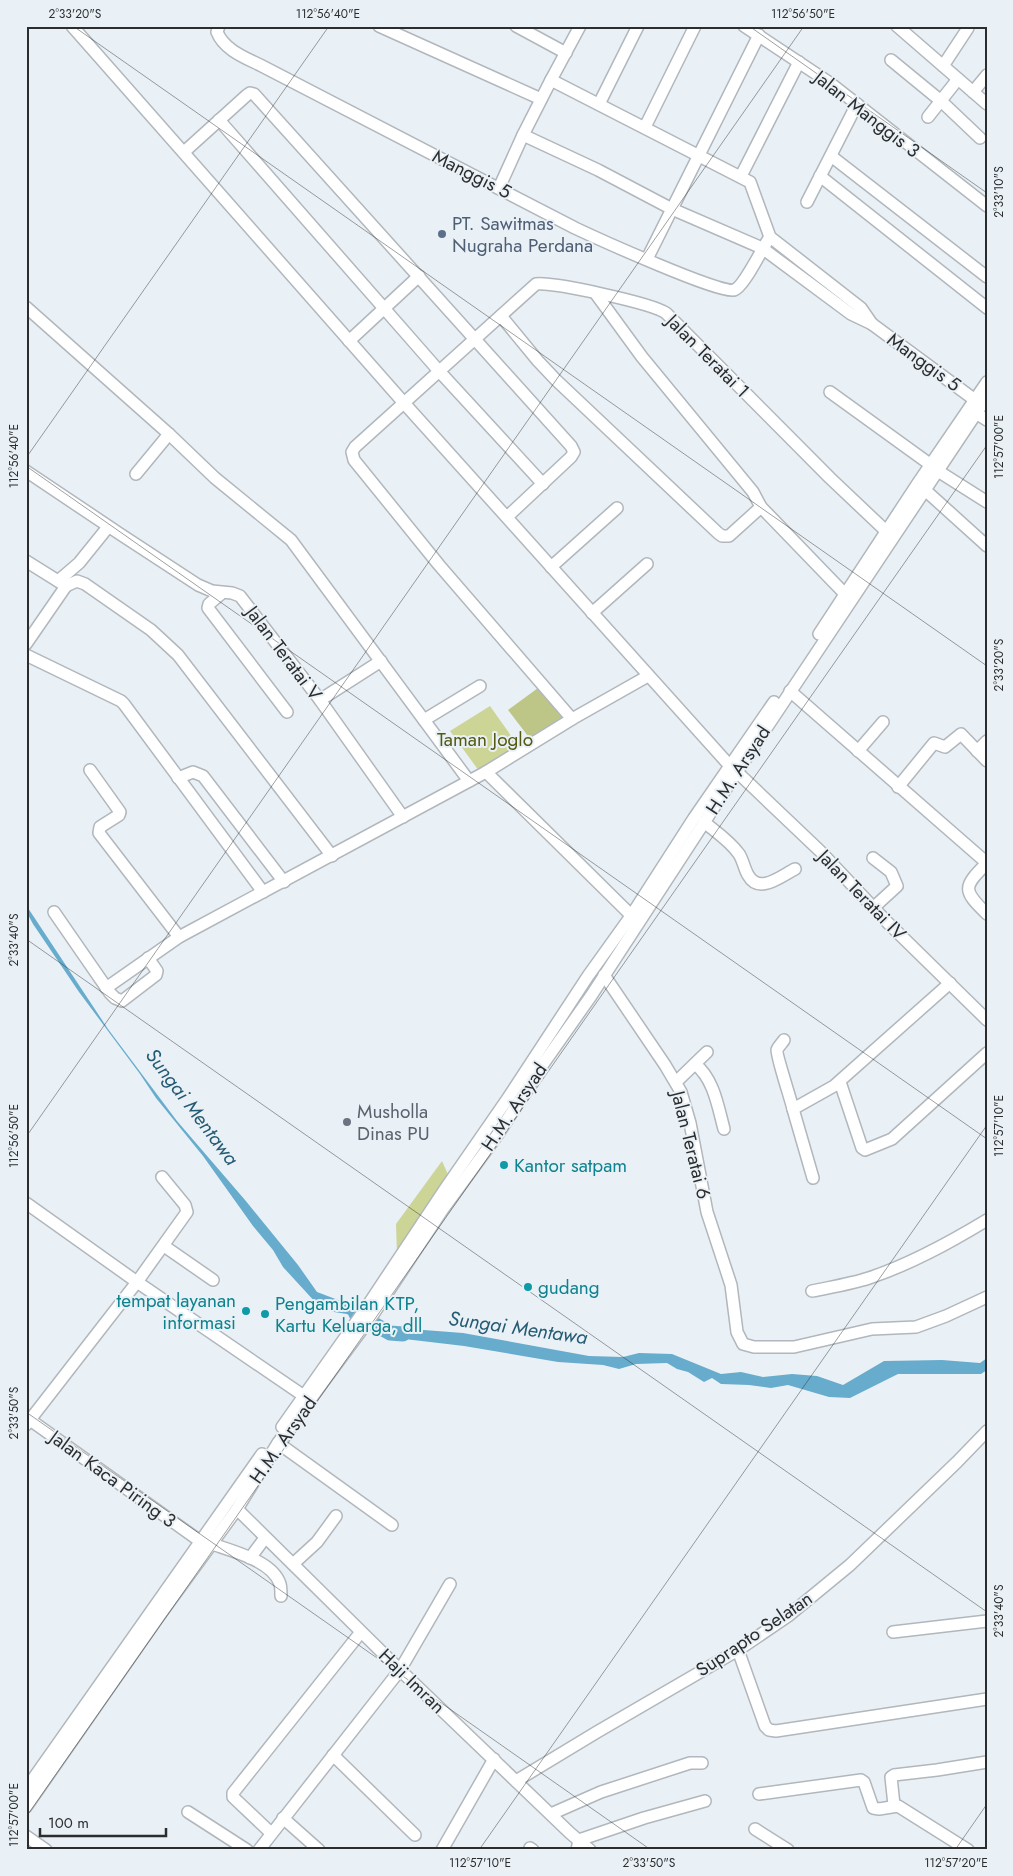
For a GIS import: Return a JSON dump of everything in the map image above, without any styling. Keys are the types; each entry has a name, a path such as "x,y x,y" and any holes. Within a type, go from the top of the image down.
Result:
{"street":[{"name":"Jalan Teratai IV","path":"72,26 349,341 733,769 820,851 874,908 987,1020"},
{"name":"Manggis 5","path":"219,26 217,32 220,39 232,50 575,228 708,284 733,291 744,280 770,237 861,308 872,324"},
{"path":"379,26 540,99"},
{"path":"516,26 566,53"},
{"path":"499,188 540,99 580,26"},
{"path":"599,104 638,26"},
{"path":"645,127 695,26"},
{"name":"Jalan Manggis 3","path":"744,26 830,82 987,206"},
{"path":"897,26 987,104"},
{"path":"943,66 968,28"},
{"path":"646,259 759,35"},
{"path":"891,60 941,101 980,138"},
{"path":"741,176 799,62"},
{"path":"973,92 987,75"},
{"path":"928,117 958,79"},
{"path":"551,80 741,176 752,184 770,237"},
{"path":"184,152 247,95 254,94 573,449 571,457 507,517"},
{"path":"807,202 857,104"},
{"path":"219,120 439,371 542,484"},
{"name":"Manggis 5","path":"523,134 598,170 672,209 762,248 852,314 872,324 981,398"},
{"path":"831,156 987,277"},
{"path":"820,176 987,308"},
{"path":"349,341 419,276"},
{"name":"Jalan Teratai 1","path":"572,719 439,565 354,460 352,452 355,447 404,402 536,284 553,284 649,306 666,313 816,464 887,532"},
{"path":"596,294 642,357 753,492 761,507 845,594"},
{"path":"26,307 169,434 215,478 291,540 469,781"},
{"path":"501,316 556,380 722,536 729,536 761,507"},
{"name":"H.M. Arsyad","path":"370,1311 424,1220 506,1102 588,976 634,919 704,822 733,769 845,594 887,532 910,504 925,490 934,468 976,413 987,382"},
{"path":"830,392 934,468 987,502"},
{"name":"H.M. Arsyad","path":"26,1807 155,1614 200,1541 304,1396 370,1311 498,1134 604,975 634,919 694,818 733,769 790,691 910,504 981,398"},
{"path":"976,413 987,420"},
{"path":"136,474 169,434"},
{"name":"Jalan Teratai V","path":"26,471 198,585 212,591 232,593 240,596 320,700 403,817"},
{"path":"925,490 987,546"},
{"path":"551,567 617,508"},
{"path":"26,644 62,584 108,527"},
{"path":"26,561 62,584 77,581 85,584 151,630 173,649 254,751 332,856"},
{"path":"592,613 647,564"},
{"path":"222,593 209,604 208,608 287,712"},
{"path":"26,656 120,701 263,892"},
{"path":"320,700 381,661"},
{"path":"106,988 179,937 486,772 572,719 648,676"},
{"path":"424,720 480,686"},
{"path":"790,691 987,863 973,877 968,891 972,899 987,914"},
{"path":"858,752 883,722"},
{"path":"898,787 934,743 945,747 962,734 987,761"},
{"path":"977,751 987,741"},
{"path":"90,770 120,812 100,827 99,833 179,937"},
{"path":"178,778 193,772 203,776 284,882"},
{"path":"486,772 634,919"},
{"path":"704,822 732,845 743,862 749,877 756,884 766,885 795,869"},
{"path":"873,858 891,872 897,886 874,908"},
{"path":"54,912 106,988 115,998 122,1001 156,975 157,971 148,958"},
{"name":"Jalan Teratai 6","path":"604,975 681,1092 690,1123 707,1212 731,1285 737,1332 740,1340 746,1345 754,1347 794,1348 872,1328 916,1327 946,1316 987,1296"},
{"path":"793,1109 840,1082 950,984"},
{"path":"784,1040 777,1050 777,1057 784,1074 813,1178"},
{"path":"676,1082 707,1052"},
{"path":"840,1082 862,1148 865,1150 892,1139 987,1053"},
{"path":"695,1064 702,1070 713,1090 724,1129"},
{"path":"28,1420 137,1282 187,1212 187,1208 162,1177"},
{"path":"26,1203 137,1282 304,1396"},
{"path":"812,1291 867,1278 911,1262 954,1240 987,1220"},
{"path":"164,1246 213,1280"},
{"name":"H.M. Arsyad","path":"26,1789 155,1614 212,1544 359,1325"},
{"name":"Jalan Kaca Piring 3","path":"28,1420 200,1541"},
{"name":"Suprapto Selatan","path":"516,1781 738,1650 788,1616 850,1565 987,1431"},
{"path":"278,1444 392,1525"},
{"name":"Haji Imran","path":"237,1509 400,1670 551,1814 578,1845 590,1850"},
{"path":"292,1564 317,1542 336,1516"},
{"path":"250,1558 265,1538"},
{"path":"212,1544 250,1558 272,1571 280,1583 281,1596"},
{"path":"259,1850 400,1670 450,1584"},
{"path":"893,1632 987,1621"},
{"path":"272,1833 233,1797 233,1793 361,1632"},
{"path":"738,1650 765,1726 769,1730 776,1731 987,1699"},
{"path":"333,1755 415,1835"},
{"path":"442,1850 494,1759"},
{"path":"894,1805 890,1781 894,1775 987,1762"},
{"path":"551,1814 601,1792 690,1764 702,1763"},
{"path":"759,1794 861,1780 864,1782 873,1808 879,1809 894,1805 901,1807 968,1850"},
{"path":"578,1845 644,1818 705,1801"},
{"path":"188,1812 247,1850"},
{"path":"283,1818 319,1850"},
{"path":"755,1829 788,1850"},
{"path":"26,1836 46,1850"}],"green space":[{"path":"538,688 564,720 531,740 508,710"},
{"name":"Taman Joglo","path":"490,706 519,747 479,771 450,731"},
{"path":"442,1161 450,1179 397,1256 396,1224"}],"water":[{"name":"Sungai Mentawa","path":"26,905 108,1029 177,1121 245,1200 298,1265 317,1292 362,1309 354,1319 347,1314 334,1312 317,1304 283,1267 273,1250 253,1226 203,1156 156,1098 79,992 33,924 26,911"},
{"name":"Sungai Mentawa","path":"385,1327 463,1333 589,1356 623,1357 639,1353 672,1354 721,1374 741,1372 763,1377 792,1374 817,1376 843,1385 884,1361 942,1360 980,1363 987,1358 987,1370 981,1374 898,1374 850,1398 829,1397 788,1385 771,1388 721,1384 712,1378 704,1382 688,1372 677,1369 667,1363 636,1364 619,1369 603,1365 558,1362 464,1346 379,1336"}],"waterway":[{"name":"Sungai Mentawa","path":"356,1314 390,1333 403,1334"}],"place":[{"name":"PT. Sawitmas Nugraha Perdana","path":"442,234"},
{"name":"Musholla Dinas PU","path":"347,1122"},
{"name":"Kantor satpam","path":"504,1165"},
{"name":"gudang","path":"528,1287"},
{"name":"tempat layanan informasi","path":"246,1311"},
{"name":"Pengambilan KTP, Kartu Keluarga, dll","path":"265,1314"}]}
